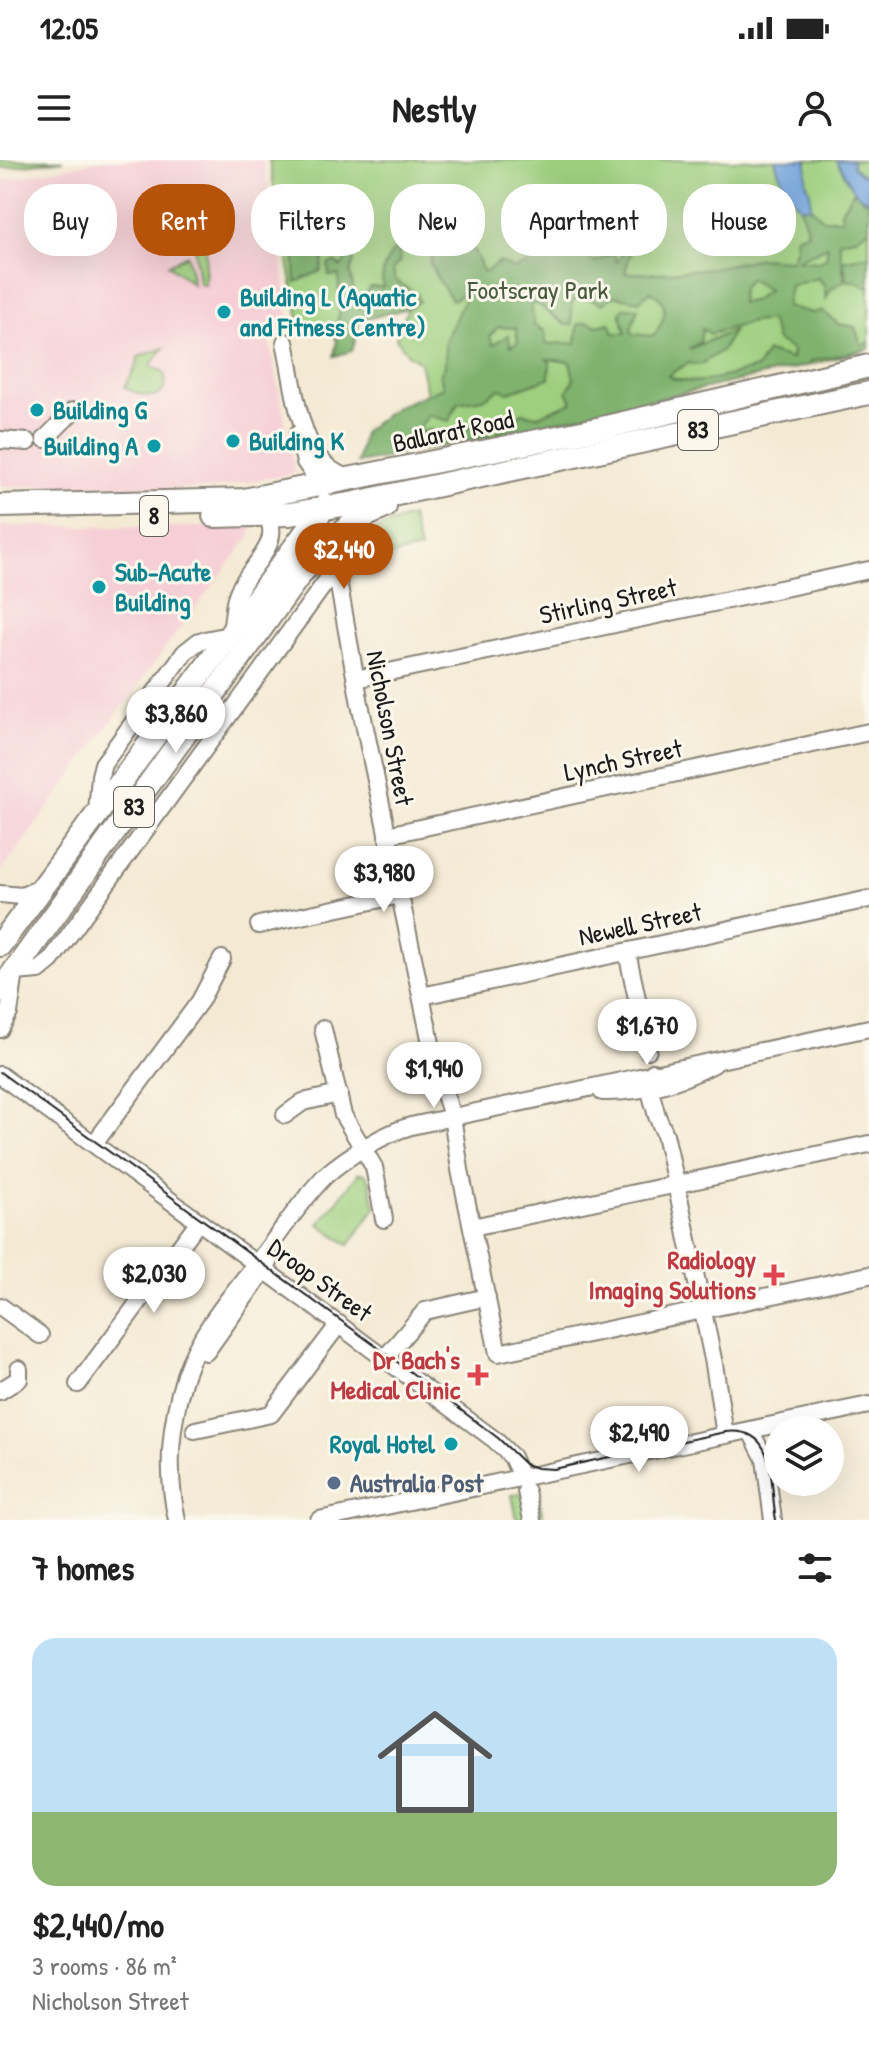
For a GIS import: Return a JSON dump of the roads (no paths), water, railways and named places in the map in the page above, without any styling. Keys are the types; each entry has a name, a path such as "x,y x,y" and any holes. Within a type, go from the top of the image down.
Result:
{"highway":[{"name":"Ballarat Road","path":"364,477 868,371"},
{"name":"Ballarat Road","path":"42,507 89,516 267,516 334,498 480,475 869,393"},
{"path":"733,398 738,421"},
{"name":"83","path":"0,991 291,585 313,559 367,513 480,475"},
{"name":"83","path":"0,945 334,498 351,482 364,477"},
{"name":"Ballarat Road","path":"0,506 334,498"}],"street":[{"path":"285,342 300,412 310,444 321,463 337,474 364,477"},
{"path":"0,440 36,440 73,411"},
{"path":"300,412 298,434 301,453 310,470 334,498"},
{"path":"230,634 238,592 271,540 272,529 267,516"},
{"path":"0,1029 9,1013 15,972 31,972 49,964 336,568 334,552 338,535"},
{"name":"Nicholson Street","path":"336,568 387,835 498,1353 701,1311"},
{"name":"Stirling Street","path":"356,679 869,570"},
{"name":"Nicholson Street","path":"313,602 330,604 347,634"},
{"path":"239,661 259,674"},
{"name":"Lynch Street","path":"387,835 869,732"},
{"path":"0,894 22,896 45,885"},
{"path":"259,925 400,895"},
{"name":"Newell Street","path":"422,996 869,899"},
{"path":"627,952 648,1050"},
{"path":"94,1144 200,1001 222,959"},
{"path":"177,1520 170,1462 172,1426 180,1394 260,1267 325,1177 401,1129 448,1122 575,1091 654,1081 722,1060 869,1028"},
{"path":"323,1029 345,1119 361,1152 374,1167 384,1219"},
{"name":"Droop Street","path":"0,1075 495,1440 511,1455 524,1484"},
{"path":"654,1081 657,1116 665,1134 714,1364 725,1435"},
{"path":"285,1115 303,1102 339,1094"},
{"path":"472,1227 869,1144"},
{"path":"78,1384 199,1221"},
{"path":"701,1311 869,1275"},
{"path":"385,1358 425,1311 487,1297"},
{"path":"0,1306 40,1335"},
{"path":"195,1430 271,1414 339,1324"},
{"path":"0,1391 19,1374"},
{"path":"319,1520 524,1484 725,1435 869,1405"},
{"path":"750,1430 765,1459 773,1520"},
{"path":"524,1484 532,1520"}],"water":[{"path":"775,160 807,160 806,181 811,207 800,207 796,202 796,184 784,184"},
{"path":"836,160 852,160 853,167 862,175 869,174 869,201 853,189"}],"tram line":[{"path":"0,1072 388,1355 498,1438 525,1464 554,1469 725,1432 742,1432 755,1438 763,1447 771,1474 776,1520"}],"place":[{"name":"Building L (Aquatic and Fitness Centre)","path":"224,312"},
{"name":"Building G","path":"37,410"},
{"name":"Building K","path":"233,441"},
{"name":"Building A","path":"154,446"},
{"name":"Sub-Acute Building","path":"99,587"},
{"name":"Radiology Imaging Solutions","path":"774,1275"},
{"name":"Dr Bach's Medical Clinic","path":"478,1375"},
{"name":"Royal Hotel","path":"451,1444"},
{"name":"Australia Post","path":"334,1483"}],"park label":[{"name":"Footscray Park","path":"538,290"}]}
